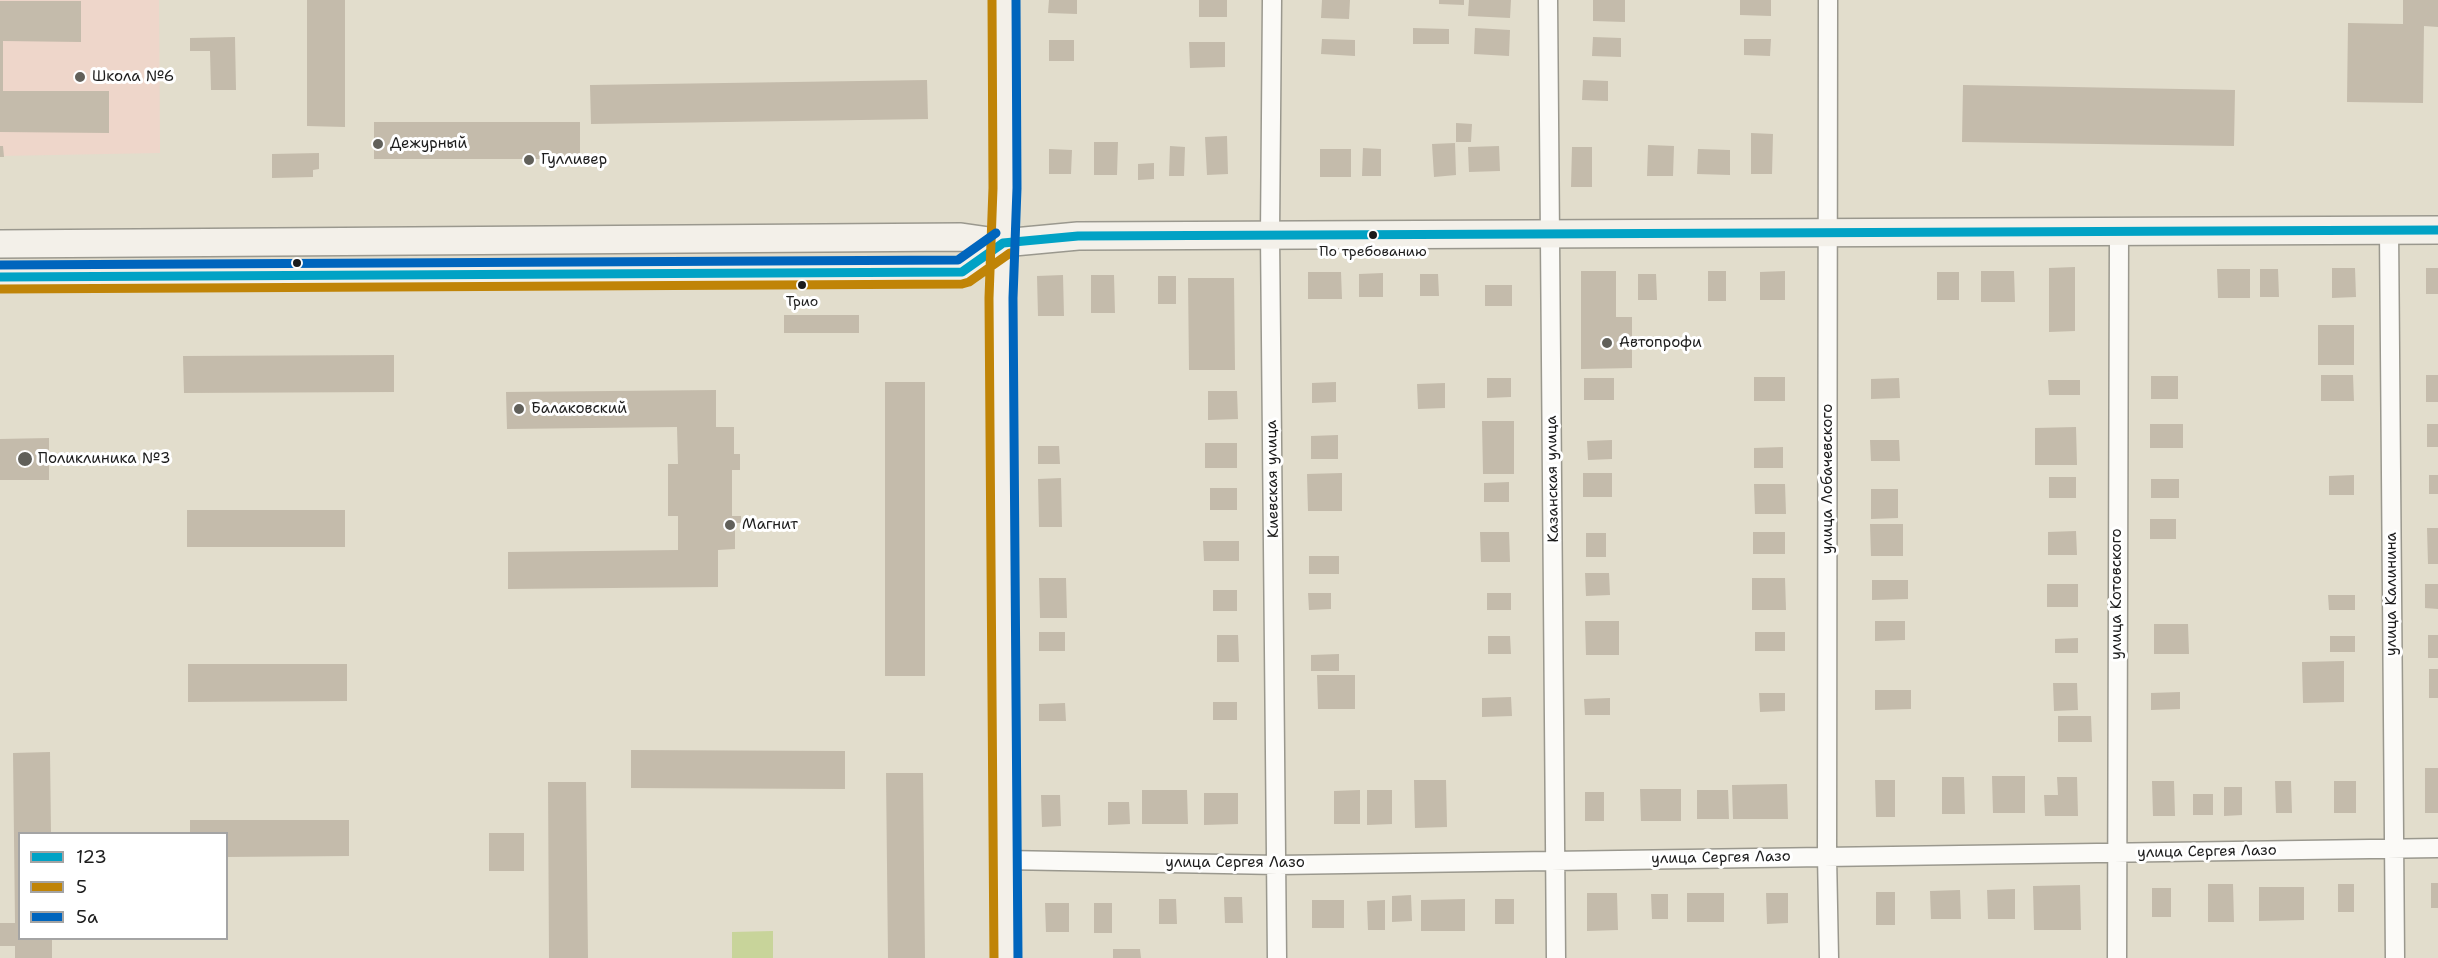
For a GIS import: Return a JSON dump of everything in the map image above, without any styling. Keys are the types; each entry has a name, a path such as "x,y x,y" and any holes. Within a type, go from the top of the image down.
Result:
{"main road":[{"path":"1004,0 1001,298 1006,958"},
{"path":"0,244 961,237 1003,243 1078,236 2438,230"},
{"path":"0,277 962,272 1003,243"}],"street":[{"name":"Киевская улица","path":"1272,0 1270,235 1278,865 1277,958"},
{"name":"Казанская улица","path":"1548,0 1557,861 1556,958"},
{"name":"улица Лобачевского","path":"1828,0 1827,855 1829,958"},
{"name":"улица Калинина","path":"2389,230 2395,958"},
{"name":"улица Котовского","path":"2117,958 2119,231"},
{"name":"улица Сергея Лазо","path":"1005,860 1278,865 1827,855 2438,848"}],"shaded area":[{"name":"Школа №6","path":"0,0 159,0 160,153 0,156"}],"green space":[{"path":"773,931 773,958 732,958 732,932"}],"building":[{"path":"307,0 345,0 345,127 307,126"},
{"path":"1049,0 1077,0 1077,14 1048,13"},
{"path":"1199,0 1227,0 1227,17 1199,17"},
{"path":"1322,0 1350,0 1349,19 1321,18"},
{"path":"1439,0 1464,0 1464,5 1439,4"},
{"path":"1469,0 1511,0 1510,18 1468,16"},
{"path":"1593,0 1625,0 1625,22 1593,21"},
{"path":"1740,0 1771,0 1771,16 1740,15"},
{"path":"2403,0 2438,0 2438,27 2424,26 2423,103 2347,102 2348,23 2403,24"},
{"path":"0,1 81,1 81,42 3,41 3,91 109,91 109,133 0,132"},
{"path":"1413,28 1449,29 1449,44 1413,44"},
{"path":"1475,28 1510,30 1509,56 1474,54"},
{"path":"235,37 236,90 211,90 210,51 190,51 190,38"},
{"path":"1593,37 1621,38 1621,57 1592,56"},
{"path":"1322,39 1355,40 1355,56 1321,54"},
{"path":"1744,39 1771,39 1770,56 1744,55"},
{"path":"1049,40 1074,40 1074,61 1049,61"},
{"path":"1189,42 1225,42 1225,67 1190,68"},
{"path":"927,80 928,119 591,124 590,85"},
{"path":"1583,80 1608,81 1608,101 1582,100"},
{"path":"1963,85 2235,90 2234,146 1962,142"},
{"path":"374,122 580,122 580,159 374,159"},
{"path":"1456,123 1472,124 1471,142 1456,142"},
{"path":"1751,133 1773,134 1772,174 1751,174"},
{"path":"1227,136 1228,174 1207,175 1205,137"},
{"path":"1094,142 1118,142 1117,175 1094,175"},
{"path":"1455,143 1456,175 1434,177 1432,144"},
{"path":"1648,145 1674,146 1673,176 1647,176"},
{"path":"0,146 3,146 4,157 0,157"},
{"path":"1170,146 1185,147 1184,176 1169,176"},
{"path":"1499,146 1500,171 1469,172 1468,147"},
{"path":"1572,147 1592,147 1592,187 1571,187"},
{"path":"1363,148 1381,149 1381,176 1362,176"},
{"path":"1049,149 1072,150 1071,174 1049,174"},
{"path":"1320,149 1351,149 1351,177 1320,177"},
{"path":"1698,149 1730,150 1730,175 1697,174"},
{"path":"319,153 319,169 313,170 313,177 272,178 272,154"},
{"path":"1154,163 1154,179 1138,180 1138,164"},
{"path":"2075,267 2075,331 2049,332 2049,268"},
{"path":"2332,268 2355,268 2356,297 2332,298"},
{"path":"2426,268 2438,268 2438,294 2426,294"},
{"path":"2217,269 2250,269 2250,298 2218,298"},
{"path":"2260,269 2278,269 2279,297 2260,297"},
{"name":"Автопрофи","path":"1581,271 1616,271 1616,317 1632,317 1632,368 1581,369"},
{"path":"1708,271 1726,271 1726,301 1708,301"},
{"path":"1785,271 1785,300 1760,300 1760,272"},
{"path":"1981,271 2014,271 2015,302 1981,302"},
{"path":"1308,272 1341,272 1342,299 1308,299"},
{"path":"1937,272 1959,272 1959,300 1937,300"},
{"path":"1383,273 1383,297 1359,297 1359,274"},
{"path":"1420,274 1438,274 1439,296 1420,296"},
{"path":"1638,274 1656,274 1657,300 1638,300"},
{"path":"1063,275 1064,316 1038,316 1037,276"},
{"path":"1091,275 1114,275 1115,313 1091,313"},
{"path":"1158,276 1176,276 1176,304 1158,304"},
{"path":"1188,278 1234,278 1235,370 1189,370"},
{"path":"1485,285 1512,285 1512,306 1485,306"},
{"path":"784,315 859,315 859,333 784,333"},
{"path":"2318,325 2354,325 2354,365 2318,365"},
{"path":"394,355 394,392 184,393 183,356"},
{"path":"2321,375 2353,375 2354,401 2321,401"},
{"path":"2426,375 2438,375 2438,402 2426,402"},
{"path":"2151,376 2178,376 2178,399 2151,399"},
{"path":"1754,377 1785,377 1785,401 1754,401"},
{"path":"1487,378 1511,378 1511,397 1487,398"},
{"path":"1584,378 1614,378 1614,400 1584,400"},
{"path":"1899,378 1900,398 1871,399 1871,379"},
{"path":"2048,380 2080,380 2080,395 2049,395"},
{"path":"885,382 925,382 925,676 885,676"},
{"path":"1336,382 1336,402 1312,403 1312,383"},
{"path":"1445,383 1445,408 1418,409 1417,384"},
{"path":"716,390 716,427 734,427 734,454 740,454 740,470 732,470 732,516 741,516 741,523 735,523 735,549 718,550 718,587 508,589 508,552 678,550 678,516 668,516 668,464 678,464 677,427 507,429 506,392"},
{"path":"1208,391 1237,391 1238,419 1208,420"},
{"path":"1482,421 1514,421 1514,474 1483,474"},
{"path":"2150,424 2183,424 2183,448 2150,448"},
{"path":"2427,424 2438,424 2438,447 2427,447"},
{"path":"2076,427 2077,465 2035,465 2035,428"},
{"path":"1338,435 1338,459 1311,459 1311,436"},
{"name":"Поликлиника №3","path":"49,438 49,480 0,480 0,439"},
{"path":"1612,440 1612,459 1588,460 1587,441"},
{"path":"1870,440 1899,440 1900,461 1871,461"},
{"path":"1205,443 1237,443 1237,468 1205,468"},
{"path":"1038,446 1059,446 1060,464 1038,464"},
{"path":"1783,447 1783,468 1754,468 1754,448"},
{"path":"1342,473 1342,511 1308,511 1307,474"},
{"path":"1583,473 1612,473 1612,497 1583,497"},
{"path":"2354,475 2354,495 2329,495 2329,476"},
{"path":"2429,475 2438,475 2438,494 2429,494"},
{"path":"2049,477 2076,477 2076,498 2049,498"},
{"path":"1061,478 1062,527 1039,527 1038,479"},
{"path":"2151,479 2179,479 2179,498 2151,498"},
{"path":"1509,482 1509,502 1484,502 1484,483"},
{"path":"1754,484 1785,484 1786,514 1755,514"},
{"path":"1210,488 1237,488 1237,510 1210,510"},
{"path":"1871,489 1898,489 1898,518 1871,519"},
{"path":"187,510 345,510 345,547 187,547"},
{"path":"2150,519 2176,519 2176,539 2150,539"},
{"path":"1870,524 1903,524 1903,556 1871,556"},
{"path":"2427,528 2438,528 2438,564 2428,564"},
{"path":"2076,531 2077,555 2048,555 2048,532"},
{"path":"1480,532 1509,532 1510,562 1481,562"},
{"path":"1753,532 1785,532 1785,554 1753,554"},
{"path":"1586,533 1606,533 1606,557 1586,557"},
{"path":"1203,541 1239,541 1239,561 1204,561"},
{"path":"1309,556 1339,556 1339,574 1309,574"},
{"path":"1585,573 1609,573 1610,595 1586,596"},
{"path":"1039,578 1066,578 1067,618 1040,618"},
{"path":"1752,578 1785,578 1786,610 1752,610"},
{"path":"1872,580 1908,580 1908,599 1872,600"},
{"path":"2047,584 2078,584 2078,607 2047,607"},
{"path":"2425,584 2438,584 2438,609 2425,608"},
{"path":"1213,590 1237,590 1237,611 1213,611"},
{"path":"1308,593 1331,593 1331,609 1309,610"},
{"path":"1487,593 1511,593 1511,610 1487,610"},
{"path":"2328,595 2355,595 2355,610 2329,610"},
{"path":"1585,621 1619,621 1619,655 1586,655"},
{"path":"1875,621 1905,621 1905,640 1875,641"},
{"path":"2154,624 2188,624 2189,654 2154,654"},
{"path":"1039,632 1065,632 1065,651 1039,651"},
{"path":"1755,632 1785,632 1785,651 1755,651"},
{"path":"1217,635 1238,635 1239,662 1217,662"},
{"path":"2428,635 2438,635 2438,658 2428,658"},
{"path":"1488,636 1510,636 1511,654 1488,654"},
{"path":"2330,636 2355,636 2355,652 2330,652"},
{"path":"2078,638 2078,653 2055,653 2055,639"},
{"path":"1339,654 1339,671 1311,671 1311,655"},
{"path":"2344,661 2344,702 2303,703 2302,662"},
{"path":"188,664 347,664 347,701 188,702"},
{"path":"2429,669 2438,669 2438,698 2429,698"},
{"path":"1317,675 1355,675 1355,709 1318,709"},
{"path":"2053,683 2077,683 2078,710 2054,711"},
{"path":"1875,690 1911,690 1911,709 1875,710"},
{"path":"2180,692 2180,709 2151,710 2151,693"},
{"path":"1759,693 1785,693 1785,711 1760,712"},
{"path":"1511,697 1512,716 1482,717 1482,698"},
{"path":"1610,698 1610,715 1585,715 1584,699"},
{"path":"1213,702 1237,702 1237,720 1213,720"},
{"path":"1065,703 1066,721 1039,721 1039,704"},
{"path":"2058,716 2091,716 2092,742 2058,742"},
{"path":"631,750 845,751 845,789 631,788"},
{"path":"50,752 51,832 18,832 18,940 52,940 52,958 15,958 15,946 0,946 0,923 15,923 13,753"},
{"path":"2425,768 2438,768 2438,813 2425,813"},
{"path":"886,773 923,773 925,958 888,958"},
{"path":"1992,776 2025,776 2025,813 1993,813"},
{"path":"1942,777 1964,777 1965,814 1942,814"},
{"path":"2057,777 2077,777 2078,816 2045,816 2044,795 2058,795"},
{"path":"1414,780 1446,780 1447,827 1415,828"},
{"path":"1875,780 1895,780 1895,817 1876,817"},
{"path":"2152,781 2174,781 2175,816 2153,816"},
{"path":"2275,781 2291,781 2292,813 2276,813"},
{"path":"2334,781 2356,781 2356,813 2334,813"},
{"path":"548,782 586,782 588,958 549,958"},
{"path":"1787,784 1788,819 1733,819 1732,785"},
{"path":"2224,787 2242,787 2242,815 2224,816"},
{"path":"1640,789 1681,789 1681,821 1641,821"},
{"path":"1142,790 1187,790 1188,824 1142,824"},
{"path":"1360,790 1360,824 1334,824 1334,791"},
{"path":"1367,790 1392,790 1392,824 1367,825"},
{"path":"1697,790 1728,790 1729,819 1697,819"},
{"path":"1585,792 1604,792 1604,821 1585,821"},
{"path":"1204,793 1238,793 1238,824 1204,825"},
{"path":"2193,794 2213,794 2213,815 2193,815"},
{"path":"1041,795 1060,795 1061,826 1042,827"},
{"path":"1108,802 1129,802 1130,824 1108,825"},
{"path":"190,820 349,820 349,856 228,857 228,832 190,832"},
{"path":"489,833 524,833 524,871 489,871"},
{"path":"2431,883 2438,883 2438,908 2431,908"},
{"path":"2208,884 2233,884 2234,922 2208,922"},
{"path":"2338,884 2354,884 2354,912 2338,912"},
{"path":"2080,885 2081,930 2034,930 2033,886"},
{"path":"2259,887 2304,887 2304,920 2259,921"},
{"path":"2152,888 2171,888 2171,917 2152,917"},
{"path":"2015,889 2015,919 1988,919 1987,890"},
{"path":"1960,890 1961,919 1931,919 1930,891"},
{"path":"1876,892 1895,892 1895,925 1876,925"},
{"path":"1587,893 1617,893 1618,930 1587,931"},
{"path":"1687,893 1724,893 1724,922 1687,922"},
{"path":"1766,893 1788,893 1788,923 1767,924"},
{"path":"1651,894 1668,894 1668,919 1652,919"},
{"path":"1411,895 1412,921 1392,922 1392,896"},
{"path":"1224,897 1242,897 1243,923 1225,923"},
{"path":"1159,899 1176,899 1177,924 1159,924"},
{"path":"1465,899 1465,931 1421,931 1421,900"},
{"path":"1495,899 1514,899 1514,924 1495,924"},
{"path":"1312,900 1344,900 1344,928 1312,928"},
{"path":"1385,900 1385,930 1368,930 1367,901"},
{"path":"1045,903 1069,903 1069,932 1046,932"},
{"path":"1094,903 1112,903 1112,933 1094,933"},
{"path":"1113,949 1140,949 1141,958 1113,958"}],"transit line":[{"name":"5","path":"992,0 993,188 989,298 994,958"},
{"name":"5а","path":"1016,0 1017,188 1013,298 1018,958"},
{"name":"123","path":"0,277 962,272 1003,243 1078,236 2438,230"},
{"name":"5а","path":"0,265 958,260 996,233"},
{"name":"5","path":"0,289 962,284 969,282 1010,253"}],"place":[{"name":"Школа №6","path":"80,77"},
{"name":"Дежурный","path":"378,144"},
{"name":"Гулливер","path":"529,160"},
{"name":"По требованию","path":"1373,235"},
{"name":"Трио","path":"802,285"},
{"name":"Автопрофи","path":"1607,343"},
{"name":"Балаковский","path":"519,409"},
{"name":"Поликлиника №3","path":"25,459"},
{"name":"Магнит","path":"730,525"}]}
